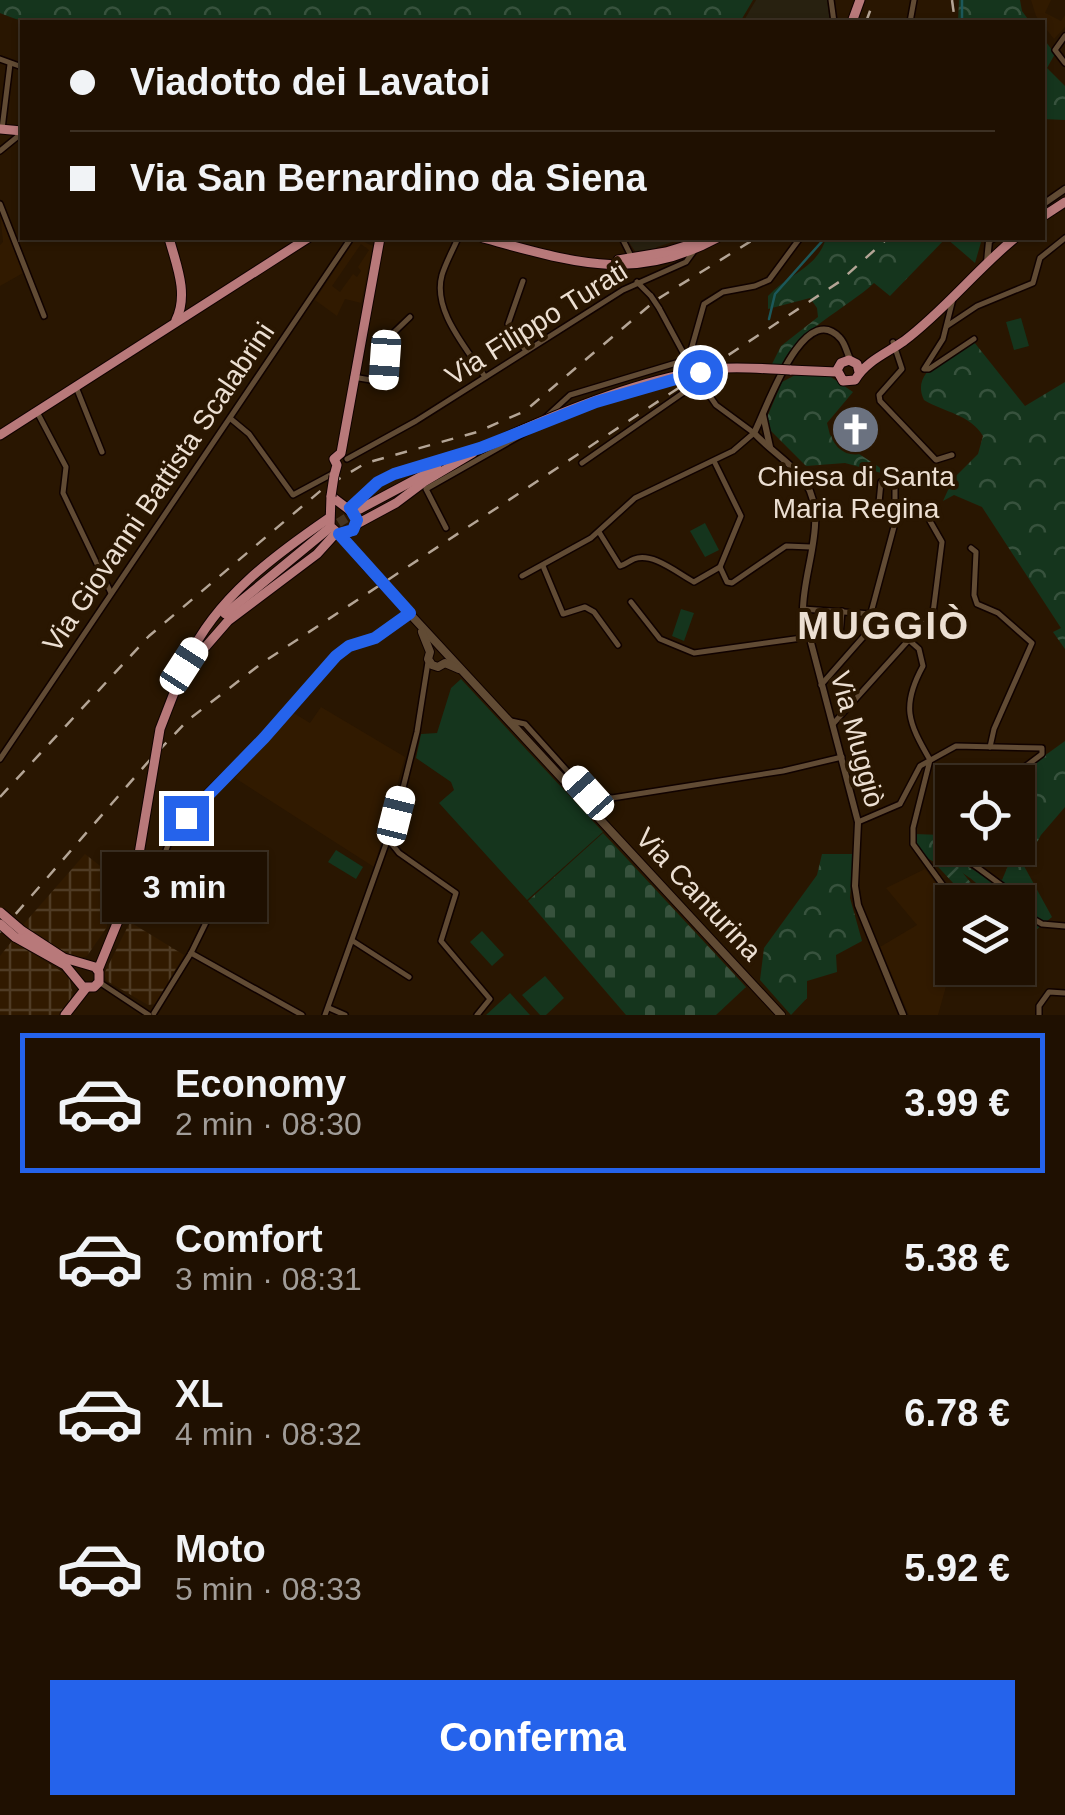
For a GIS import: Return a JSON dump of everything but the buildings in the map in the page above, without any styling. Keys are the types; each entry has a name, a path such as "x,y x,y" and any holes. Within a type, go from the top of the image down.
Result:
{"main road":[{"path":"169,240 182,290 181,309 171,326"},
{"path":"0,435 305,240"},
{"path":"334,532 330,526 332,496 380,240"},
{"path":"491,240 575,262 620,265 656,261 694,250 710,240"},
{"path":"575,262 632,258 707,240"},
{"path":"65,1015 121,915 138,860 157,744 179,677 243,585 330,516 480,448 596,402 721,368 818,370 847,366 894,344 918,327 1013,240"},
{"path":"620,265 632,258"},
{"path":"182,290 197,302 217,296"},
{"path":"351,508 378,482 394,474 480,448"},
{"path":"179,677 203,639 325,548 334,532 355,527 480,448"},
{"path":"332,496 356,515 350,548"},
{"name":"Via Canturina","path":"334,532 410,613 444,656 463,670 780,1015"},
{"name":"Via Canturina","path":"418,623 431,659"},
{"path":"431,659 444,656"},
{"path":"431,659 444,656"},
{"path":"0,912 18,933 66,966 81,983 94,988 99,982 91,967 64,958 18,933 0,924"}],"street":[{"path":"1065,36 1055,47 1065,63"},
{"path":"0,59 20,66"},
{"path":"1,129 10,64"},
{"path":"0,151 20,134"},
{"path":"0,204 44,316"},
{"path":"947,326 977,306 1034,283 1040,258 1065,238"},
{"name":"Via Giovanni Battista Scalabrini","path":"0,759 349,240"},
{"path":"457,240 442,276 443,310 485,377"},
{"path":"623,240 632,258"},
{"path":"687,360 704,304 723,292 769,280 799,240"},
{"path":"986,262 992,240"},
{"name":"Via Filippo Turati","path":"231,419 249,434 291,494 298,495 339,465 637,282 686,262 694,250"},
{"path":"523,281 508,324 526,351"},
{"path":"637,282 659,308 716,405 754,433"},
{"path":"953,296 943,339 925,370 974,339"},
{"path":"353,377 383,382 386,340 410,317"},
{"path":"522,576 599,532 634,498 733,451 754,433 788,360 803,341 820,332 830,332 840,338 846,350 847,366"},
{"path":"894,344 902,370 878,395 880,401 936,460 952,455"},
{"path":"446,528 426,489 532,431 570,395 687,360"},
{"path":"76,387 102,452"},
{"path":"582,463 686,390 694,387 702,395 709,394"},
{"path":"763,411 770,448"},
{"path":"37,412 66,467 64,494 112,592"},
{"name":"Via Muggiò","path":"754,433 800,475 813,496 816,521 803,609 858,822 858,905 903,1015"},
{"path":"599,532 620,566 640,557 659,560 694,582 720,568 742,516 714,461"},
{"path":"821,685 865,635 895,523 895,482 881,482 878,513"},
{"path":"833,724 935,610 942,542 930,521"},
{"path":"720,568 727,582 735,582 786,546 811,547"},
{"path":"971,548 976,552 974,595 978,604 998,613 1032,643 994,729 990,747"},
{"path":"543,566 564,614 586,607 618,644"},
{"path":"631,602 660,638 694,653 809,637"},
{"path":"803,609 871,614"},
{"path":"840,635 842,611"},
{"path":"99,982 153,1014 192,953 220,894 167,866 164,854 176,830 336,656 349,646 375,638 410,613"},
{"path":"910,640 919,649 923,666 909,691 909,713 915,735 930,760 913,844 943,885"},
{"path":"345,1015 327,1012 387,838 417,732 431,659"},
{"path":"818,673 833,672"},
{"path":"511,722 526,724 588,793 612,798 783,771 842,757"},
{"path":"858,822 900,804 920,766 956,746 1038,746 1042,754 1027,765"},
{"path":"387,838 398,853 456,893 441,941 490,999 477,1015"},
{"path":"974,865 1012,893 1028,916 1042,924 1065,926"},
{"path":"353,941 409,977"},
{"path":"192,953 302,1015"},
{"path":"1039,1015 1050,991 1065,993"}],"shaded area":[{"path":"756,0 827,0 830,20 744,20"},
{"path":"1031,0 1051,0 1045,13 1061,21 1065,15 1065,27 1054,39 1045,28 1045,20 1036,16"},
{"path":"0,213 23,273 0,286 3,242"},
{"path":"355,240 360,240 373,246 361,303 345,299 337,316 315,300","holes":["361,244 369,250 358,267 361,271 357,277 353,274 340,292 332,286"]},
{"path":"627,240 679,240 653,252 637,254"},
{"path":"321,707 405,757 374,867 235,778 292,712 310,723"},
{"path":"85,854 104,869 107,927 87,956 76,959 22,926"},
{"path":"925,869 937,885 935,985 946,985 938,1015 909,1015 880,947 917,925 886,888"},
{"path":"130,922 184,955 155,1004 148,1005 107,981 104,974"},
{"path":"12,941 69,976 73,994 62,1015 0,1015 0,956"}],"green space":[{"path":"0,0 753,0 741,20 20,20 0,13"},
{"path":"959,0 1020,0 1029,20 958,20"},
{"path":"1045,41 1055,54 1047,68 1065,86 1065,120 1045,119"},
{"path":"825,240 944,240 890,296 874,283 810,331 782,364 772,364 781,346 818,317 810,298 768,309 768,296 809,264"},
{"path":"948,240 984,240 975,263"},
{"path":"1021,318 1029,346 1014,350 1006,322"},
{"path":"974,342 1025,406 1065,382 1065,649 1053,632 1061,628 982,507 954,495 943,501 953,479 978,454 983,436 964,419 924,400 921,389 936,364"},
{"path":"799,373 831,377 853,392 827,423 830,435 885,474 845,463 806,466 771,431 768,415 782,382"},
{"path":"705,523 719,550 705,557 690,531"},
{"path":"681,609 694,613 684,641 672,636"},
{"path":"461,679 603,832 527,900 439,803 454,790 451,782 416,758 421,734 437,733 451,688"},
{"path":"1065,741 1065,807 1035,846 1035,765 1032,765"},
{"path":"603,833 746,987 716,1015 626,1015 528,901"},
{"path":"914,834 935,835 935,862 922,853"},
{"path":"336,850 363,867 356,879 328,862"},
{"path":"822,854 853,854 850,898 862,941 836,955 837,972 807,981 807,998 791,1015 760,980 764,948 817,875"},
{"path":"936,865 956,865 973,885 954,884"},
{"path":"943,865 965,865 1002,880 1008,865 1025,865 1034,885 977,885"},
{"path":"1035,886 1052,917 1035,930"},
{"path":"482,931 504,955 492,966 470,942"},
{"path":"545,976 564,998 546,1015 540,1015 522,995"},
{"path":"510,993 530,1015 486,1015"}],"waterway":[{"path":"962,0 962,19"},
{"path":"769,319 775,294 823,240"}],"tunnel":[{"path":"327,530 359,510"}],"railway":[{"path":"867,20 874,0"},
{"path":"952,0 955,20"},
{"path":"0,797 149,636 325,487 366,463 477,432 525,411 656,300 753,240"},
{"path":"0,932 188,720 262,663 839,282 886,240"}],"place":[{"name":"Chiesa di Santa Maria Regina","path":"856,429"}],"district":[{"name":"MUGGIÒ","path":"884,626"}],"route":[{"path":"186,818 336,656 349,646 375,638 410,613 339,534 353,530 357,520 350,508 378,482 480,448 596,402 700,372"}]}
